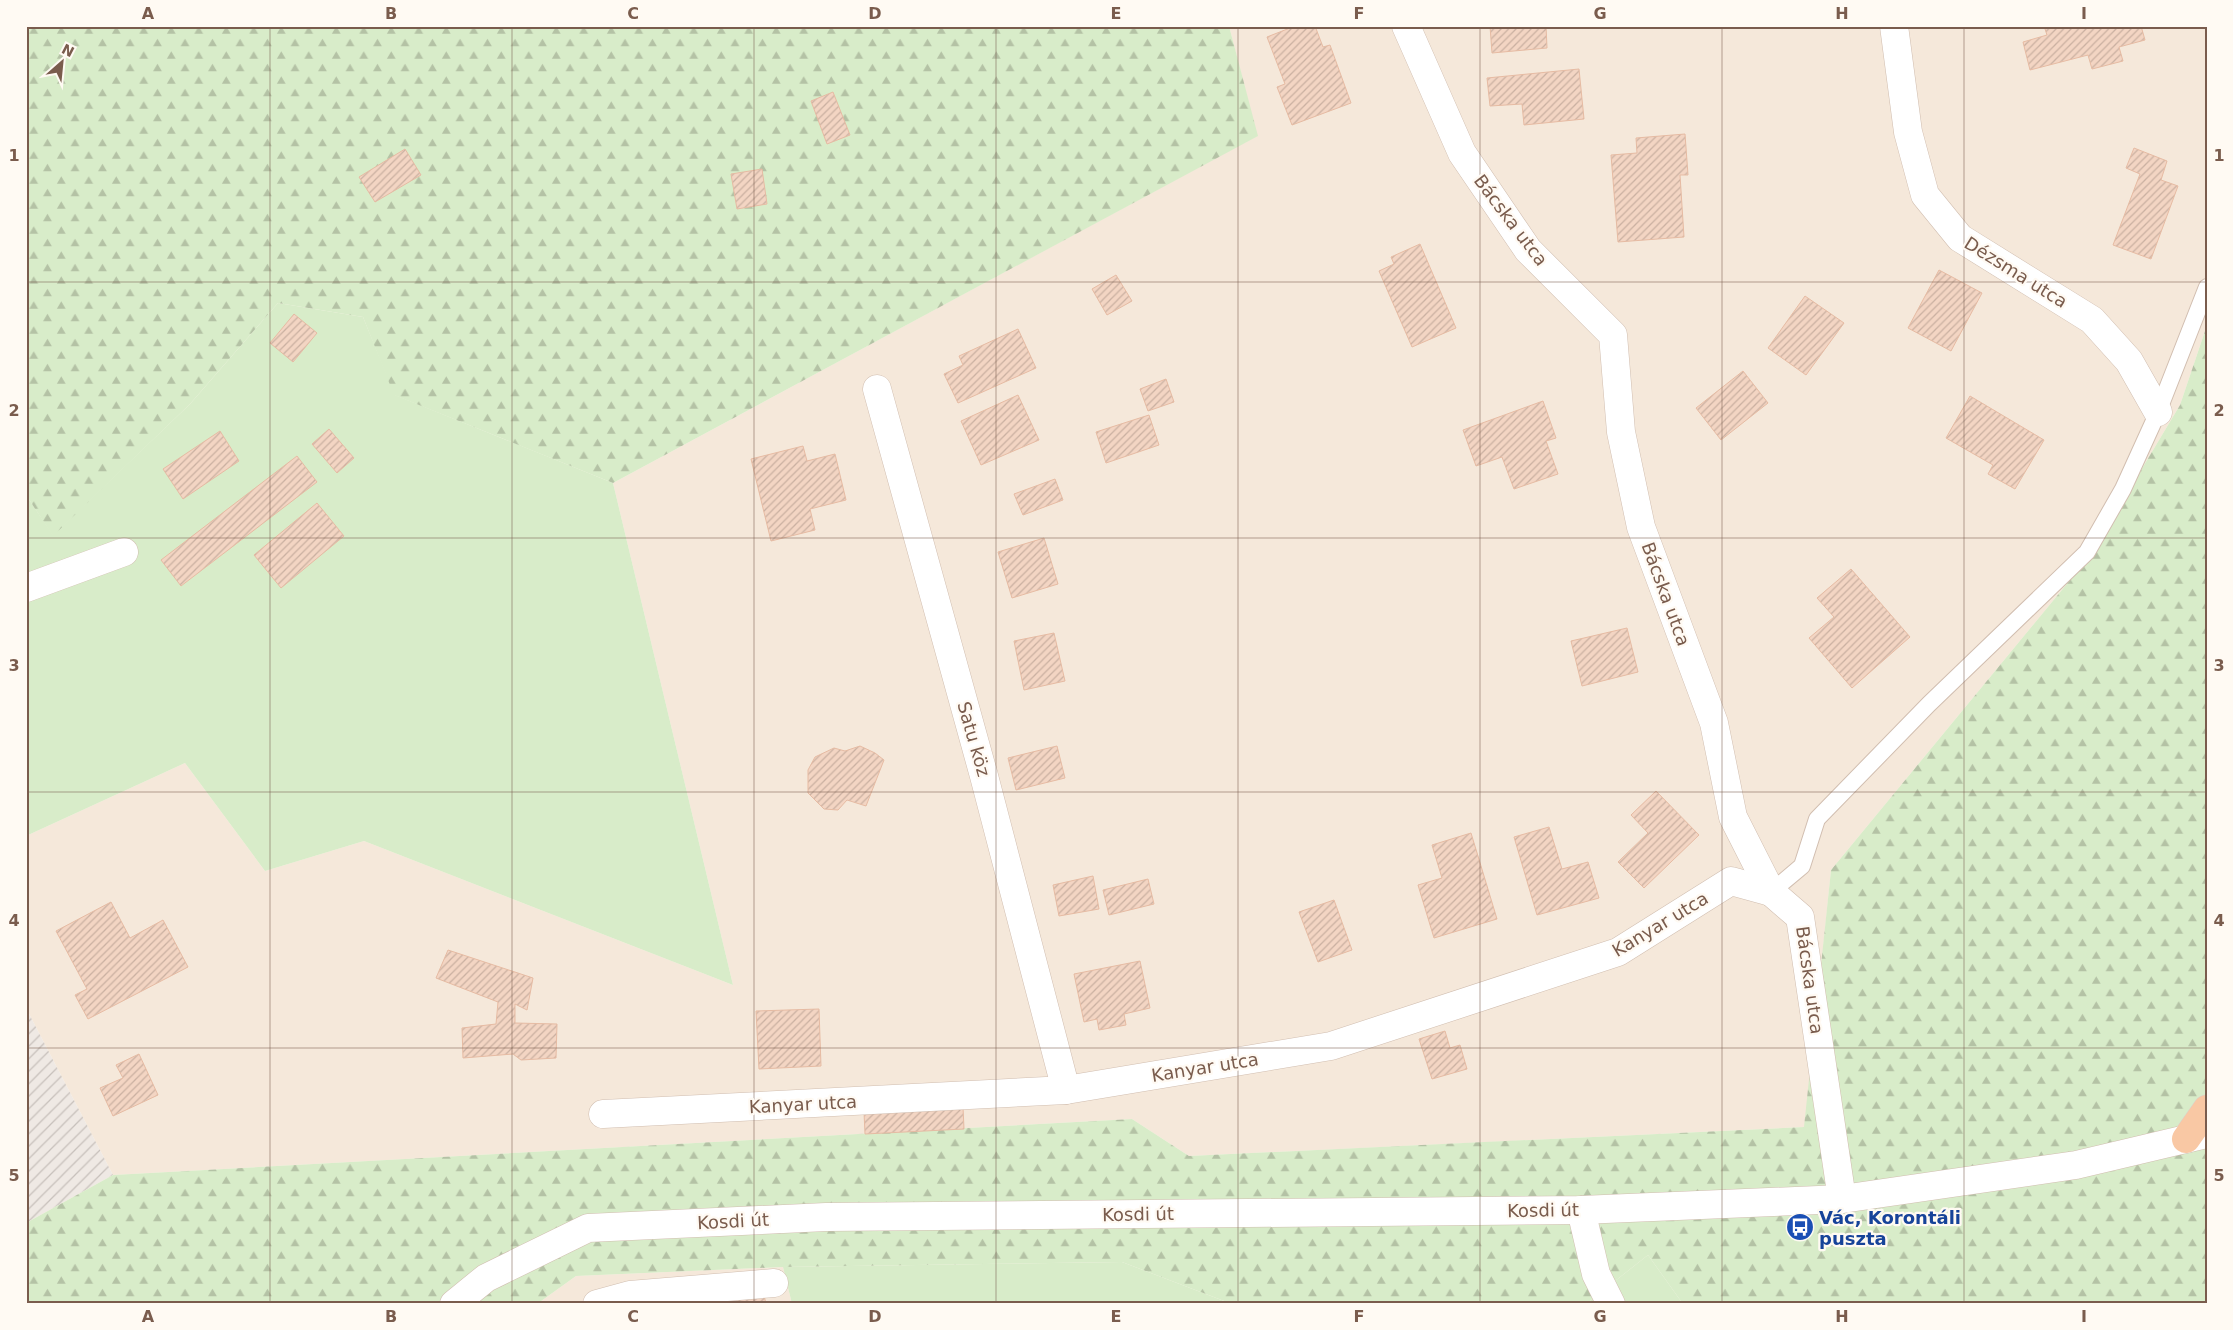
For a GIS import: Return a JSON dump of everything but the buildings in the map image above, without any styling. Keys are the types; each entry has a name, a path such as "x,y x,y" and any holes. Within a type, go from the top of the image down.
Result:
{"highway":[{"path":"2196,1137 2207,1109"}],"street":[{"name":"Bácska utca","path":"1406,26 1462,153 1528,250 1612,335 1621,432 1641,526 1714,722 1733,817 1771,892 1800,917 1842,1199"},
{"name":"Dézsma utca","path":"1894,26 1908,132 1924,195 1960,238 2092,320 2129,361 2158,412"},
{"name":"Satu köz","path":"877,389 984,776 1066,1090"},
{"path":"26,588 124,552"},
{"name":"Kanyar utca","path":"603,1114 1066,1090 1331,1046 1618,952 1731,880 1771,892"},
{"name":"Kosdi út","path":"454,1304 486,1278 588,1228 826,1216 1581,1210 1842,1199 2076,1165 2196,1137"},
{"path":"1581,1210 1596,1274 1611,1304"},
{"path":"597,1304 630,1294 774,1283"}],"lane":[{"path":"1771,892 1802,866 1817,819 1929,704 2087,552 2123,489 2158,412 2207,287"}],"shaded area":[{"path":"1229,26 2207,26 2207,325 2180,405 2089,557 1831,870 1805,1127 1189,1156 1132,1119 113,1175 26,1008 26,836 185,763 265,871 364,841 733,985 613,483 1257,136"},
{"path":"26,1008 113,1175 26,1223"},
{"path":"783,1267 792,1304 537,1304 576,1276"}],"green space":[{"path":"43,26 1229,26 1258,136 613,483 394,395 363,317 278,303 190,404 53,536 26,495 26,30"},
{"path":"278,303 363,317 395,395 613,483 733,985 364,841 265,871 185,763 26,836 26,495 53,535 190,404"},
{"path":"2207,325 2207,1304 1683,1304 1648,1255 1586,1304 1232,1304 1122,1262 783,1267 576,1276 537,1304 26,1304 26,1223 113,1175 1132,1119 1189,1156 1804,1127 1831,870 2089,557 2180,405"},
{"path":"1648,1255 1683,1304 1586,1304"},
{"path":"1122,1262 1232,1304 792,1304 783,1267"}],"place":[{"name":"Vác, Korontáli puszta","path":"1800,1227"}]}
